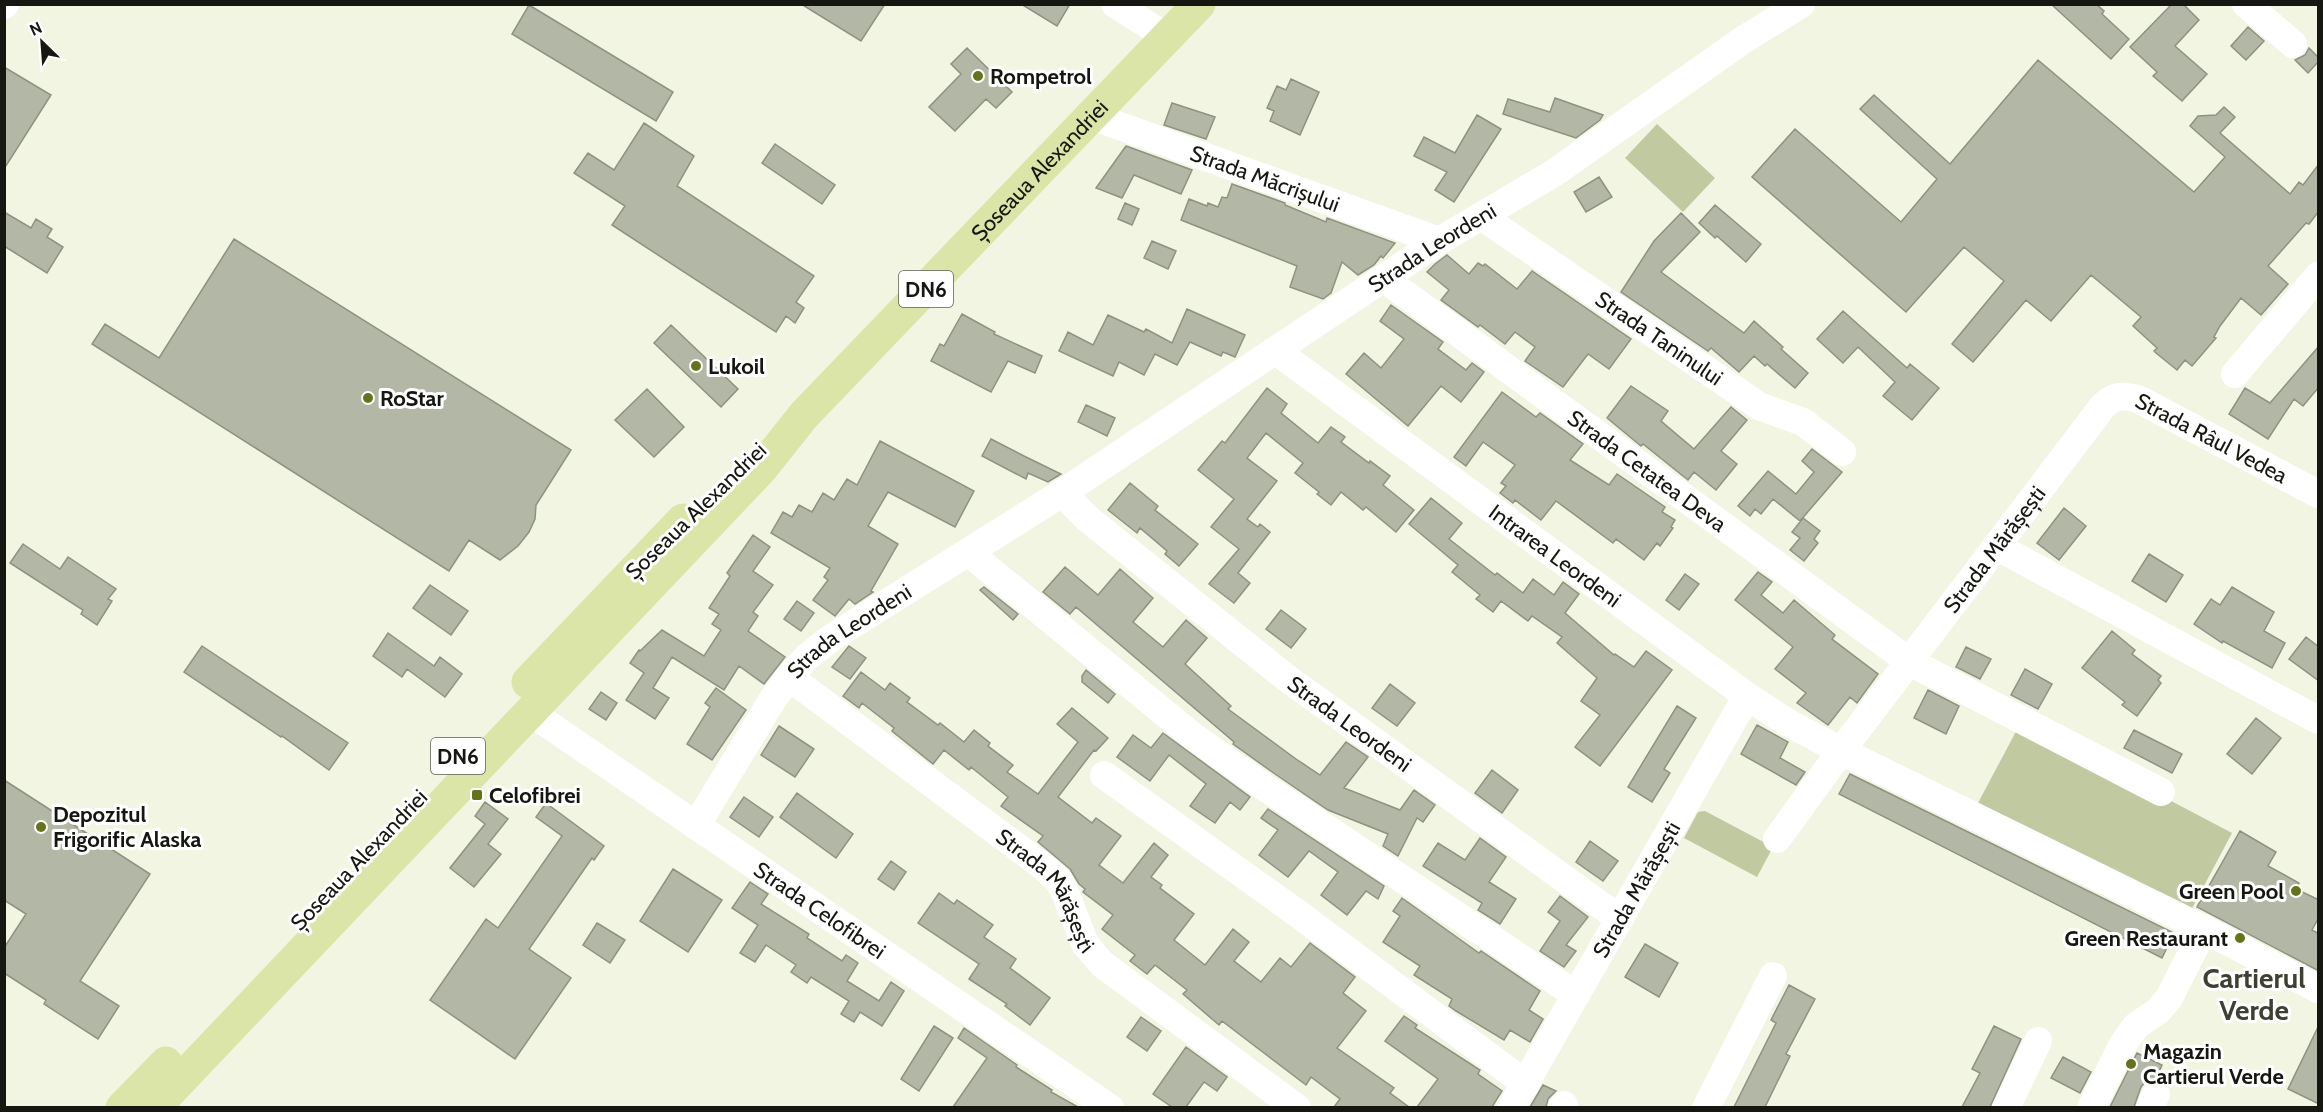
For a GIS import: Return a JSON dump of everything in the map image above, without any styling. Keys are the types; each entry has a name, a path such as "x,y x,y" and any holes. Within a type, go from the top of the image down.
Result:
{"main road":[{"name":"Șoseaua Alexandriei","path":"154,1107 761,469 804,414 1199,4"},
{"name":"Șoseaua Alexandriei","path":"122,1107 695,507 747,457 804,414"}],"street":[{"path":"1114,4 1167,37"},
{"name":"Strada Leordeni","path":"696,826 772,699 807,657 831,638 1062,493 1439,241 1554,173 1733,47 1801,4"},
{"path":"2246,4 2293,44"},
{"name":"Strada Măcrișului","path":"1092,116 1439,241"},
{"name":"Strada Taninului","path":"1481,216 1759,406 1803,422 1842,452"},
{"path":"2235,374 2319,276"},
{"name":"Strada Cetatea Deva","path":"1383,278 1910,662 2161,792"},
{"name":"Intrarea Leordeni","path":"1276,351 1747,696 1785,721 1841,751 2204,929 2319,989"},
{"name":"Strada Râul Vedea","path":"2103,406 2112,398 2123,395 2138,399 2319,494"},
{"name":"Strada Mărășești","path":"1777,840 1841,751 2103,406"},
{"name":"Strada Leordeni","path":"1062,493 1088,519 1288,679 1620,919"},
{"path":"1996,546 2319,720"},
{"path":"969,553 1194,737 1275,794 1576,995"},
{"name":"Strada Mărășești","path":"789,677 1044,867 1059,881 1085,944 1102,963 1297,1107"},
{"name":"Strada Mărășești","path":"1104,775 1297,913 1518,1096 1747,696"},
{"name":"Strada Celofibrei","path":"530,712 1110,1107"},
{"path":"2091,1107 2128,1036 2136,1026 2158,1011 2169,998 2204,929"},
{"path":"1706,1107 1773,976"},
{"path":"2006,1107 2038,1041"}],"green space":[{"path":"1657,124 1715,178 1683,212 1625,158"},
{"path":"2021,722 2232,833 2189,914 1978,803"},
{"path":"1705,811 1773,847 1757,877 1684,838 1698,812"}],"building":[{"path":"801,4 885,4 861,41"},
{"path":"1021,4 1070,4 1057,26"},
{"path":"2051,4 2096,4 2104,11 2102,14 2129,39 2111,59"},
{"path":"2172,4 2183,4 2199,20 2175,46 2207,74 2182,101 2153,76 2157,72 2130,47"},
{"path":"529,5 673,92 656,121 512,34"},
{"path":"2248,27 2264,41 2246,60 2231,46"},
{"path":"967,48 1012,92 996,108 986,99 955,131 929,107 961,74 951,64"},
{"path":"2309,48 2319,58 2319,61 2308,73 2295,60 2305,55"},
{"path":"2038,60 2194,192 2225,157 2190,126 2198,116 2216,115 2224,107 2235,117 2220,133 2290,194 2299,182 2303,185 2319,164 2319,211 2268,266 2288,284 2261,315 2241,298 2220,326 2214,337 2216,338 2192,366 2185,360 2177,370 2156,353 2154,351 2157,348 2133,326 2141,317 2091,275 2051,321 2026,300 1973,362 1952,344 2004,281 1964,247 1906,312 1752,177 1795,129 1901,222 1937,179 1860,109 1874,95 1950,164"},
{"path":"4,67 51,95 4,169"},
{"path":"1291,79 1319,92 1300,135 1270,121 1274,111 1267,108 1277,86 1286,90"},
{"path":"1555,98 1603,115 1600,120 1576,138 1503,114 1508,99 1550,112"},
{"path":"1172,103 1215,117 1206,139 1164,125"},
{"path":"1477,115 1501,129 1454,202 1435,190 1447,172 1414,156 1424,137 1455,153"},
{"path":"644,123 694,156 677,186 814,276 796,302 804,308 795,323 786,316 776,332 612,225 625,206 574,173 588,153 614,170"},
{"path":"775,144 835,185 822,204 762,163"},
{"path":"1126,146 1192,170 1181,194 1134,175 1122,198 1096,188"},
{"path":"1599,177 1612,197 1586,212 1574,192"},
{"path":"1232,184 1285,203 1285,205 1326,222 1327,218 1395,243 1383,258 1381,256 1374,265 1358,275 1342,262 1331,293 1323,299 1290,287 1297,266 1181,220 1189,199 1207,206 1208,203 1218,207 1222,197 1227,198"},
{"path":"1125,203 1139,209 1132,225 1118,219"},
{"path":"1715,205 1761,244 1746,262 1699,223"},
{"path":"4,212 31,228 36,219 52,229 47,237 63,247 47,273 4,246"},
{"path":"1681,213 1700,232 1661,272 1744,333 1754,321 1808,373 1795,388 1754,356 1739,372 1711,348 1708,351 1621,292 1654,241"},
{"name":"RoStar","path":"234,239 571,450 536,505 535,519 529,532 518,546 500,560 469,540 449,571 92,344 105,324 159,358"},
{"path":"1152,241 1176,251 1168,269 1144,258"},
{"path":"1447,255 1469,274 1478,263 1483,266 1485,264 1517,289 1532,271 1631,339 1609,369 1588,354 1563,387 1525,361 1535,347 1515,332 1505,344 1441,300 1449,290 1427,272"},
{"path":"1391,305 1443,342 1438,349 1466,370 1472,363 1484,372 1461,402 1441,386 1408,426 1346,374 1364,353 1381,368 1404,339 1380,321"},
{"path":"1187,309 1245,335 1235,357 1223,352 1221,356 1190,342 1177,365 1155,354 1144,375 1119,362 1113,376 1059,351 1068,332 1093,345 1108,315 1144,332 1146,329 1172,343"},
{"path":"1843,311 1907,368 1910,364 1939,388 1912,420 1883,396 1895,382 1858,347 1843,363 1817,339"},
{"path":"962,314 995,332 994,334 1042,356 1035,373 1008,361 991,392 931,361 940,344 944,346"},
{"name":"Lukoil","path":"671,325 738,389 721,407 654,343"},
{"path":"2319,346 2319,387 2303,406 2294,399 2268,439 2229,414 2245,388 2270,403"},
{"path":"1631,386 1668,411 1661,421 1694,449 1731,407 1747,420 1721,451 1737,464 1716,490 1694,472 1688,480 1607,418"},
{"path":"1267,388 1287,404 1281,413 1318,443 1331,427 1345,437 1341,442 1390,476 1383,485 1414,510 1396,532 1366,507 1363,510 1341,492 1331,505 1295,473 1303,463 1266,433 1247,458 1277,481 1247,519 1258,527 1260,524 1270,532 1238,573 1250,583 1234,603 1209,584 1239,549 1211,527 1234,499 1198,470 1222,441 1225,443"},
{"path":"647,389 684,427 654,457 615,420"},
{"path":"1502,392 1536,417 1540,413 1583,444 1570,460 1609,485 1617,474 1665,507 1662,512 1675,520 1671,527 1673,528 1660,546 1657,543 1644,560 1616,539 1613,543 1556,501 1541,520 1515,500 1513,503 1500,493 1506,486 1501,483 1515,465 1483,442 1466,466 1454,457"},
{"path":"1086,405 1115,418 1107,436 1078,422"},
{"path":"991,439 1061,474 1048,482 1028,473 1026,479 982,456"},
{"path":"880,441 974,491 955,527 888,492 868,526 898,544 871,591 873,592 855,604 849,599 835,616 813,600 828,580 824,577 830,568 771,533 783,512 792,517 799,505 812,512 823,493 834,500 847,479 857,485"},
{"path":"1812,449 1842,472 1800,521 1773,499 1761,514 1755,509 1750,516 1738,506 1768,471 1796,494 1814,472 1802,461"},
{"path":"1130,483 1158,506 1155,510 1198,544 1179,566 1165,554 1167,551 1140,528 1137,533 1108,510"},
{"path":"1431,498 1462,523 1449,539 1495,575 1497,573 1523,593 1533,579 1554,595 1563,582 1579,594 1565,613 1614,655 1634,667 1646,651 1672,670 1600,766 1575,747 1600,715 1581,701 1597,678 1557,643 1562,637 1532,616 1528,621 1501,601 1493,612 1476,599 1480,595 1452,572 1458,565 1409,524"},
{"path":"2064,508 2086,526 2059,560 2037,543"},
{"path":"1803,518 1820,531 1814,539 1818,543 1804,561 1790,550 1800,538 1792,532"},
{"path":"753,535 770,547 753,571 773,585 753,612 758,616 748,631 785,657 764,684 739,666 724,690 672,657 653,688 669,698 655,719 626,700 644,673 630,663 639,650 662,630 704,656 721,630 712,624 719,614 709,608 730,576 727,573"},
{"path":"23,544 60,569 68,557 116,589 108,599 112,601 97,625 81,614 83,610 10,563"},
{"path":"2149,554 2183,575 2166,602 2132,581"},
{"path":"1065,567 1098,595 1120,569 1153,598 1133,622 1163,647 1186,620 1207,638 1185,664 1231,706 1228,709 1320,775 1346,742 1368,757 1344,788 1400,810 1414,790 1435,805 1423,822 1417,818 1398,856 1383,846 1388,834 1328,810 1275,774 1233,744 1234,742 1076,607 1070,614 1043,592"},
{"path":"1758,572 1772,582 1761,595 1783,613 1794,600 1835,635 1832,639 1878,674 1857,703 1850,697 1828,725 1797,703 1806,693 1775,669 1793,647 1735,600"},
{"path":"1685,574 1699,584 1679,610 1666,600"},
{"path":"430,585 468,611 451,635 413,608"},
{"path":"984,587 1018,614 1013,620 980,590"},
{"path":"2232,587 2274,612 2264,631 2285,643 2272,668 2223,641 2222,643 2194,624 2211,599 2220,605"},
{"path":"797,601 814,613 801,631 784,619"},
{"path":"1281,610 1306,629 1291,648 1266,629"},
{"path":"2112,631 2135,650 2132,654 2161,676 2158,680 2161,683 2137,716 2122,705 2125,702 2082,668"},
{"path":"388,633 434,666 440,657 462,674 445,697 407,669 402,677 373,656"},
{"path":"2306,637 2319,647 2319,681 2289,659"},
{"path":"202,646 348,743 329,770 282,736 184,672"},
{"path":"849,646 866,658 850,679 832,667"},
{"path":"1966,647 1991,659 1980,679 1956,667"},
{"path":"2025,669 2052,684 2038,709 2011,695"},
{"path":"1086,670 1115,694 1108,703 1082,682 1082,676"},
{"path":"861,672 885,690 890,683 910,698 907,702 964,742 974,730 990,743 988,746 1013,765 1007,772 1038,794 1078,742 1057,724 1072,708 1108,738 1096,751 1094,750 1058,797 1092,823 1096,818 1121,836 1099,865 1123,883 1154,843 1168,855 1151,877 1162,885 1160,888 1194,914 1174,940 1205,965 1233,929 1249,942 1234,961 1261,982 1280,958 1291,967 1310,943 1355,977 1343,993 1366,1011 1337,1048 1394,1088 1390,1093 1409,1107 1334,1107 1340,1099 1311,1077 1306,1085 1222,1021 1219,1025 1183,994 1187,990 1155,965 1147,974 1130,961 1135,955 1102,929 1113,915 1083,892 1085,889 1070,869 1038,842 1043,836 1001,806 1008,797 971,767 969,770 944,750 933,764 892,731 894,728 862,703 859,708 843,696"},
{"path":"1390,684 1415,703 1397,726 1372,708"},
{"path":"716,688 746,710 712,760 687,744 710,707 705,703"},
{"path":"1928,690 1959,706 1946,734 1914,718"},
{"path":"601,692 617,703 606,720 589,709"},
{"path":"1677,706 1696,718 1664,769 1670,773 1652,802 1628,787"},
{"path":"2256,718 2281,738 2252,774 2227,754"},
{"path":"1757,725 1788,742 1780,758 1805,772 1796,785 1741,754"},
{"path":"779,726 814,749 795,777 761,755"},
{"path":"2134,730 2182,754 2172,773 2124,748"},
{"path":"1163,733 1250,797 1240,810 1230,802 1215,823 1190,806 1206,784 1169,755 1150,781 1117,757 1133,735 1151,748"},
{"path":"1492,770 1518,790 1502,813 1475,793"},
{"path":"1850,774 2174,933 2162,958 1839,794"},
{"name":"Depozitul Frigorific Alaska","path":"4,780 150,874 80,981 119,1006 98,1039 44,1004 46,1000 4,973 4,948 26,914 4,900"},
{"path":"797,793 853,834 836,858 780,817"},
{"path":"744,797 773,817 759,837 730,817"},
{"path":"485,802 508,819 488,844 501,854 474,887 450,868 485,824 475,816"},
{"path":"546,803 604,846 594,860 592,858 529,949 571,978 515,1059 430,1000 486,919 498,928 562,836 536,817"},
{"path":"1268,809 1384,886 1378,899 1366,891 1347,915 1321,895 1338,872 1309,851 1288,877 1259,855 1278,830 1261,818"},
{"path":"2240,831 2276,852 2268,866 2299,883 2296,889 2319,900 2319,917 2312,930 2319,934 2319,971 2197,907"},
{"path":"1480,838 1506,857 1489,882 1516,899 1500,924 1478,910 1482,903 1423,866 1438,843 1465,860"},
{"path":"1590,841 1618,861 1603,881 1576,862"},
{"path":"891,861 906,872 894,890 878,879"},
{"path":"673,869 722,900 688,952 640,921"},
{"path":"750,882 768,894 761,904 809,934 807,938 842,961 846,955 858,963 847,981 879,1001 891,982 904,991 882,1026 860,1012 854,1022 841,1014 849,1001 811,977 807,983 791,972 796,965 766,945 755,962 740,953 758,925 732,908"},
{"path":"939,893 954,904 957,900 993,925 984,937 1016,959 1010,968 1050,998 1030,1025 1005,1006 1007,1004 969,979 979,964 918,923"},
{"path":"1560,896 1588,917 1566,945 1576,951 1564,967 1540,951 1560,921 1548,912"},
{"path":"1402,898 1479,953 1481,951 1540,991 1529,1010 1543,1019 1530,1042 1510,1030 1504,1040 1456,1011 1449,1006 1452,999 1414,975 1420,966 1383,942 1400,916 1393,911"},
{"path":"597,923 625,940 610,963 583,945"},
{"path":"1645,944 1678,963 1659,997 1625,977"},
{"path":"1789,985 1815,999 1786,1054 1790,1056 1765,1107 1734,1107 1776,1023 1771,1020"},
{"path":"1404,1016 1417,1025 1415,1028 1480,1070 1478,1074 1502,1091 1492,1107 1417,1107 1438,1079 1385,1041"},
{"path":"1141,1017 1161,1031 1147,1051 1127,1037"},
{"path":"2319,1025 2319,1104 2288,1089"},
{"path":"934,1026 953,1038 919,1091 901,1079"},
{"path":"1994,1026 2021,1039 1990,1107 1962,1107 1980,1073 1972,1069"},
{"path":"964,1028 1017,1065 1016,1067 1052,1090 1051,1092 1078,1107 953,1107 987,1058 958,1038"},
{"path":"1186,1047 1227,1077 1217,1091 1204,1082 1186,1107 1172,1107 1153,1094"},
{"path":"2137,1053 2162,1065 2156,1078 2147,1080 2141,1087 2134,1107 2110,1107"},
{"path":"2063,1057 2091,1072 2080,1093 2051,1078"},
{"path":"1543,1085 1556,1091 1548,1099 1546,1107 1530,1107"}],"place":[{"name":"Rompetrol","path":"978,76"},
{"name":"Lukoil","path":"696,366"},
{"name":"RoStar","path":"368,398"},
{"name":"Celofibrei","path":"477,795"},
{"name":"Depozitul Frigorific Alaska","path":"41,827"},
{"name":"Green Pool","path":"2296,891"},
{"name":"Green Restaurant","path":"2240,938"},
{"name":"Magazin Cartierul Verde","path":"2131,1064"}],"district":[{"name":"Cartierul Verde","path":"2254,994"}]}
